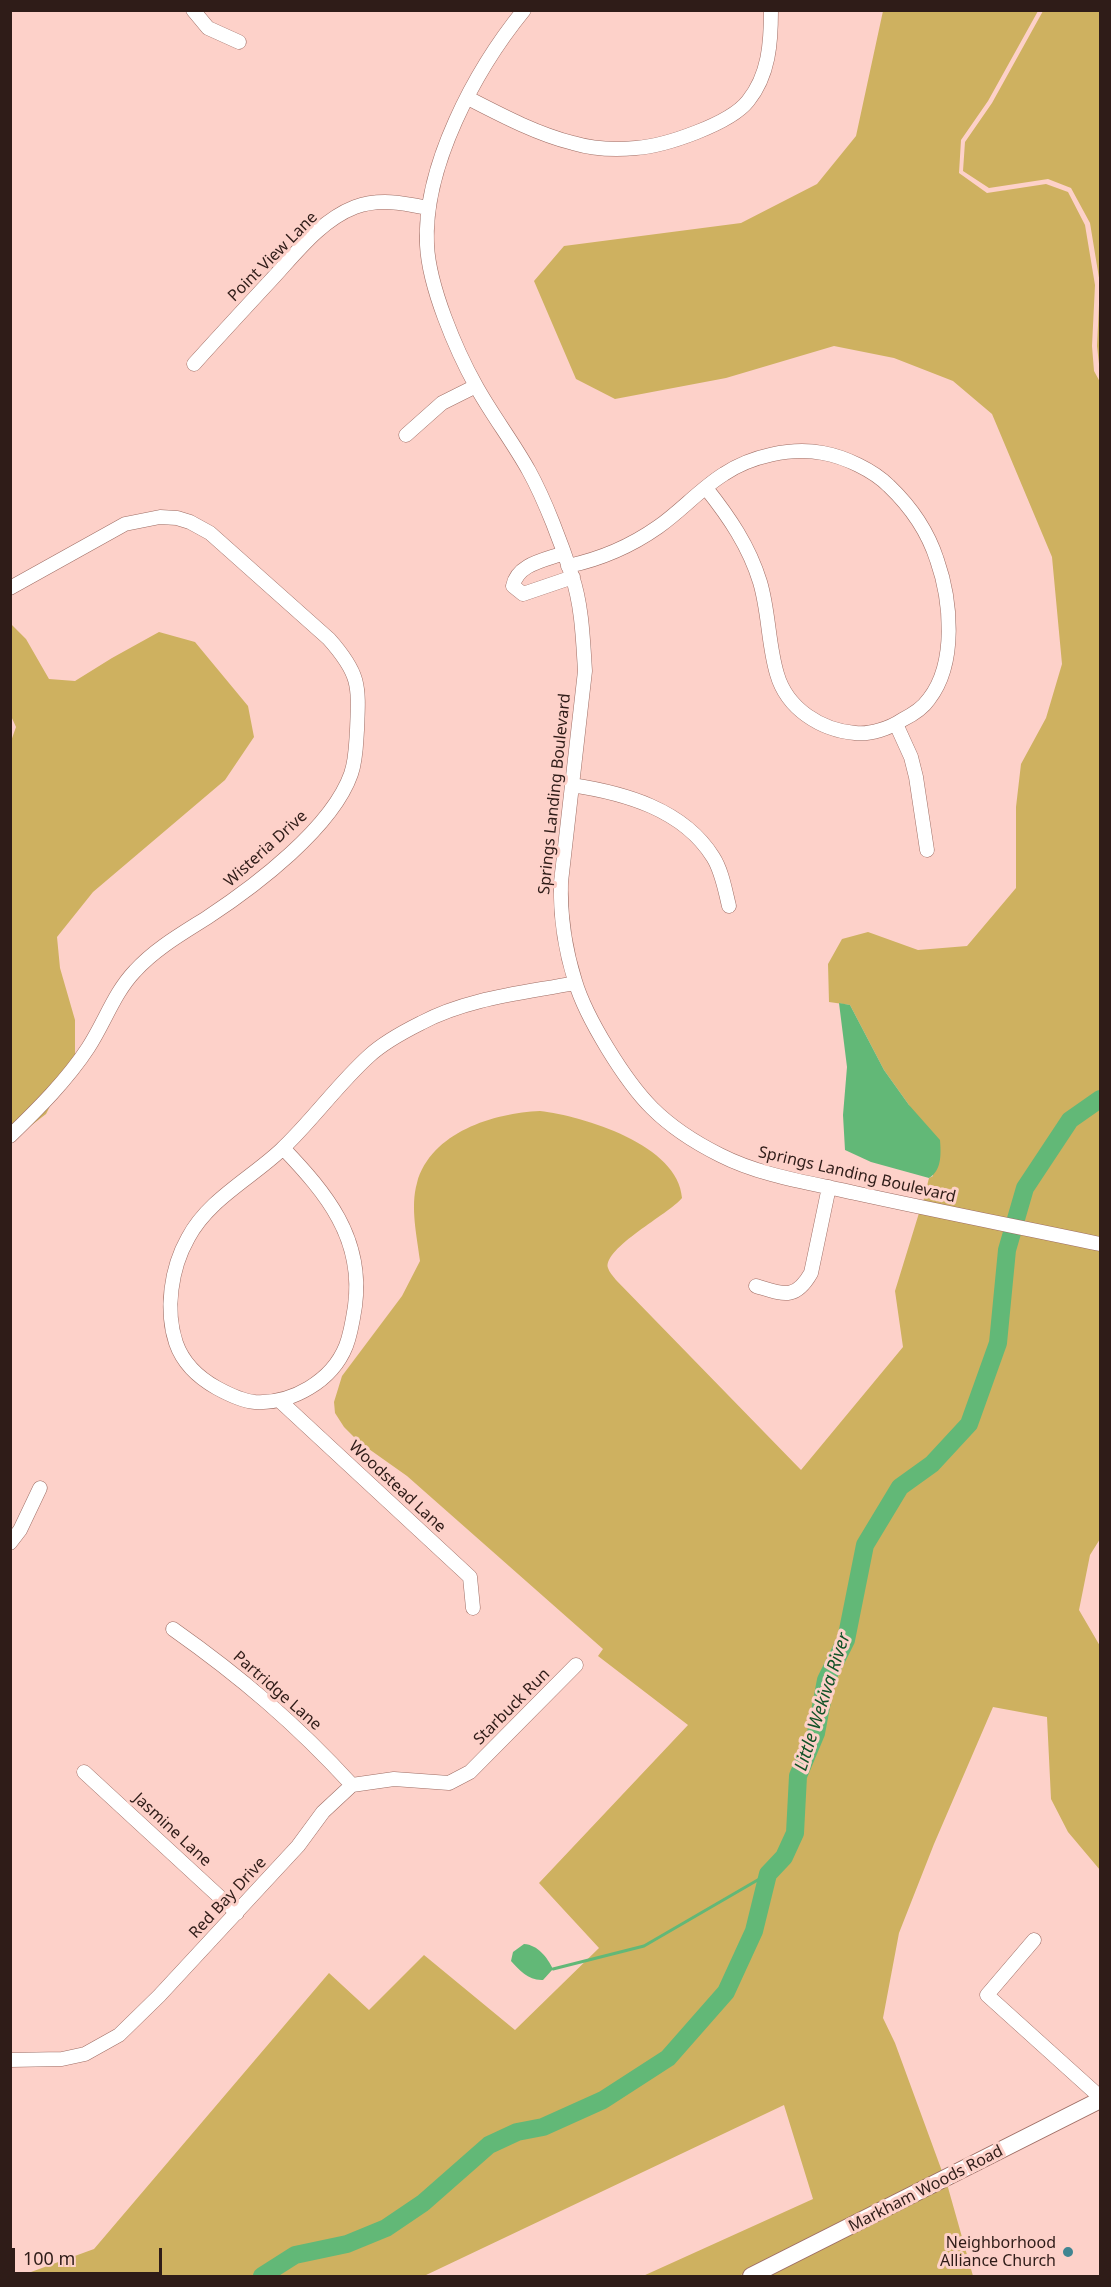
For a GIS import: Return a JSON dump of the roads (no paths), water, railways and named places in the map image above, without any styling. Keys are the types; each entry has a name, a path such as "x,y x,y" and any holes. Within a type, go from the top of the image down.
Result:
{"main road":[{"name":"Markham Woods Road","path":"751,2277 1101,2099"}],"street":[{"path":"193,10 208,28 239,42"},
{"name":"Springs Landing Boulevard","path":"524,10 482,71 446,143 428,208 427,247 432,274 445,316 476,386 531,474 568,565 583,638 585,670 560,908 575,983 611,1054 631,1084 669,1123 720,1155 749,1167 829,1187 953,1215 1100,1244"},
{"path":"468,98 506,117 573,143 603,148 637,148 674,140 724,119 747,103 762,78 769,53 771,10"},
{"name":"Point View Lane","path":"194,363 311,237 334,219 355,207 376,202 393,201 428,208"},
{"path":"406,435 442,404 476,386"},
{"path":"568,565 593,561 634,542 657,528 706,488 724,474 758,459 777,453 801,451 824,453 870,471 888,484 916,518 937,559 945,598 947,645 939,683 929,700 914,714 896,724 873,732 857,734 818,723 802,712 788,697 777,677 760,584 752,559 741,536 706,488"},
{"name":"Wisteria Drive","path":"10,588 125,524 160,517 177,518 210,533 329,639 352,670 359,691 355,760 342,792 321,822 305,840 253,884 229,903 155,952 136,970 121,988 78,1062 10,1136"},
{"path":"896,724 911,757 916,777 927,850"},
{"path":"572,785 609,790 638,799 681,824 700,841 713,858 721,876 729,906"},
{"path":"283,1148 332,1204 345,1229 352,1256 356,1301 352,1326 336,1364 308,1389 279,1400 254,1402 229,1395 207,1383 185,1360 176,1343 171,1299 178,1259 198,1221 214,1204 283,1148 370,1055 401,1034 447,1010 575,983"},
{"path":"756,1286 782,1294 793,1293 804,1285 811,1273 829,1187"},
{"name":"Woodstead Lane","path":"279,1400 470,1577 473,1608"},
{"path":"10,1543 20,1530 40,1488"},
{"name":"Partridge Lane","path":"173,1629 227,1667 285,1716 352,1785"},
{"name":"Starbuck Run","path":"352,1785 394,1779 449,1783 470,1772 576,1665"},
{"name":"Jasmine Lane","path":"84,1772 237,1913"},
{"name":"Red Bay Drive","path":"10,2060 62,2059 85,2054 119,2036 237,1913 298,1846 323,1812 352,1785"},
{"path":"1034,1940 987,1995 1101,2099"}],"waterway":[{"name":"Little Wekiva River","path":"262,2276 295,2255 347,2244 386,2228 423,2203 489,2145 517,2132 543,2127 603,2100 668,2058 726,1992 754,1931 768,1874 784,1857 795,1833 798,1776 816,1733 826,1680 846,1640 865,1545 900,1487 932,1464 969,1424 998,1343 1007,1250 1025,1188 1070,1120 1100,1099"},
{"path":"553,1969 644,1946 768,1874"}],"place":[{"name":"Neighborhood Alliance Church","path":"1068,2252"}]}
